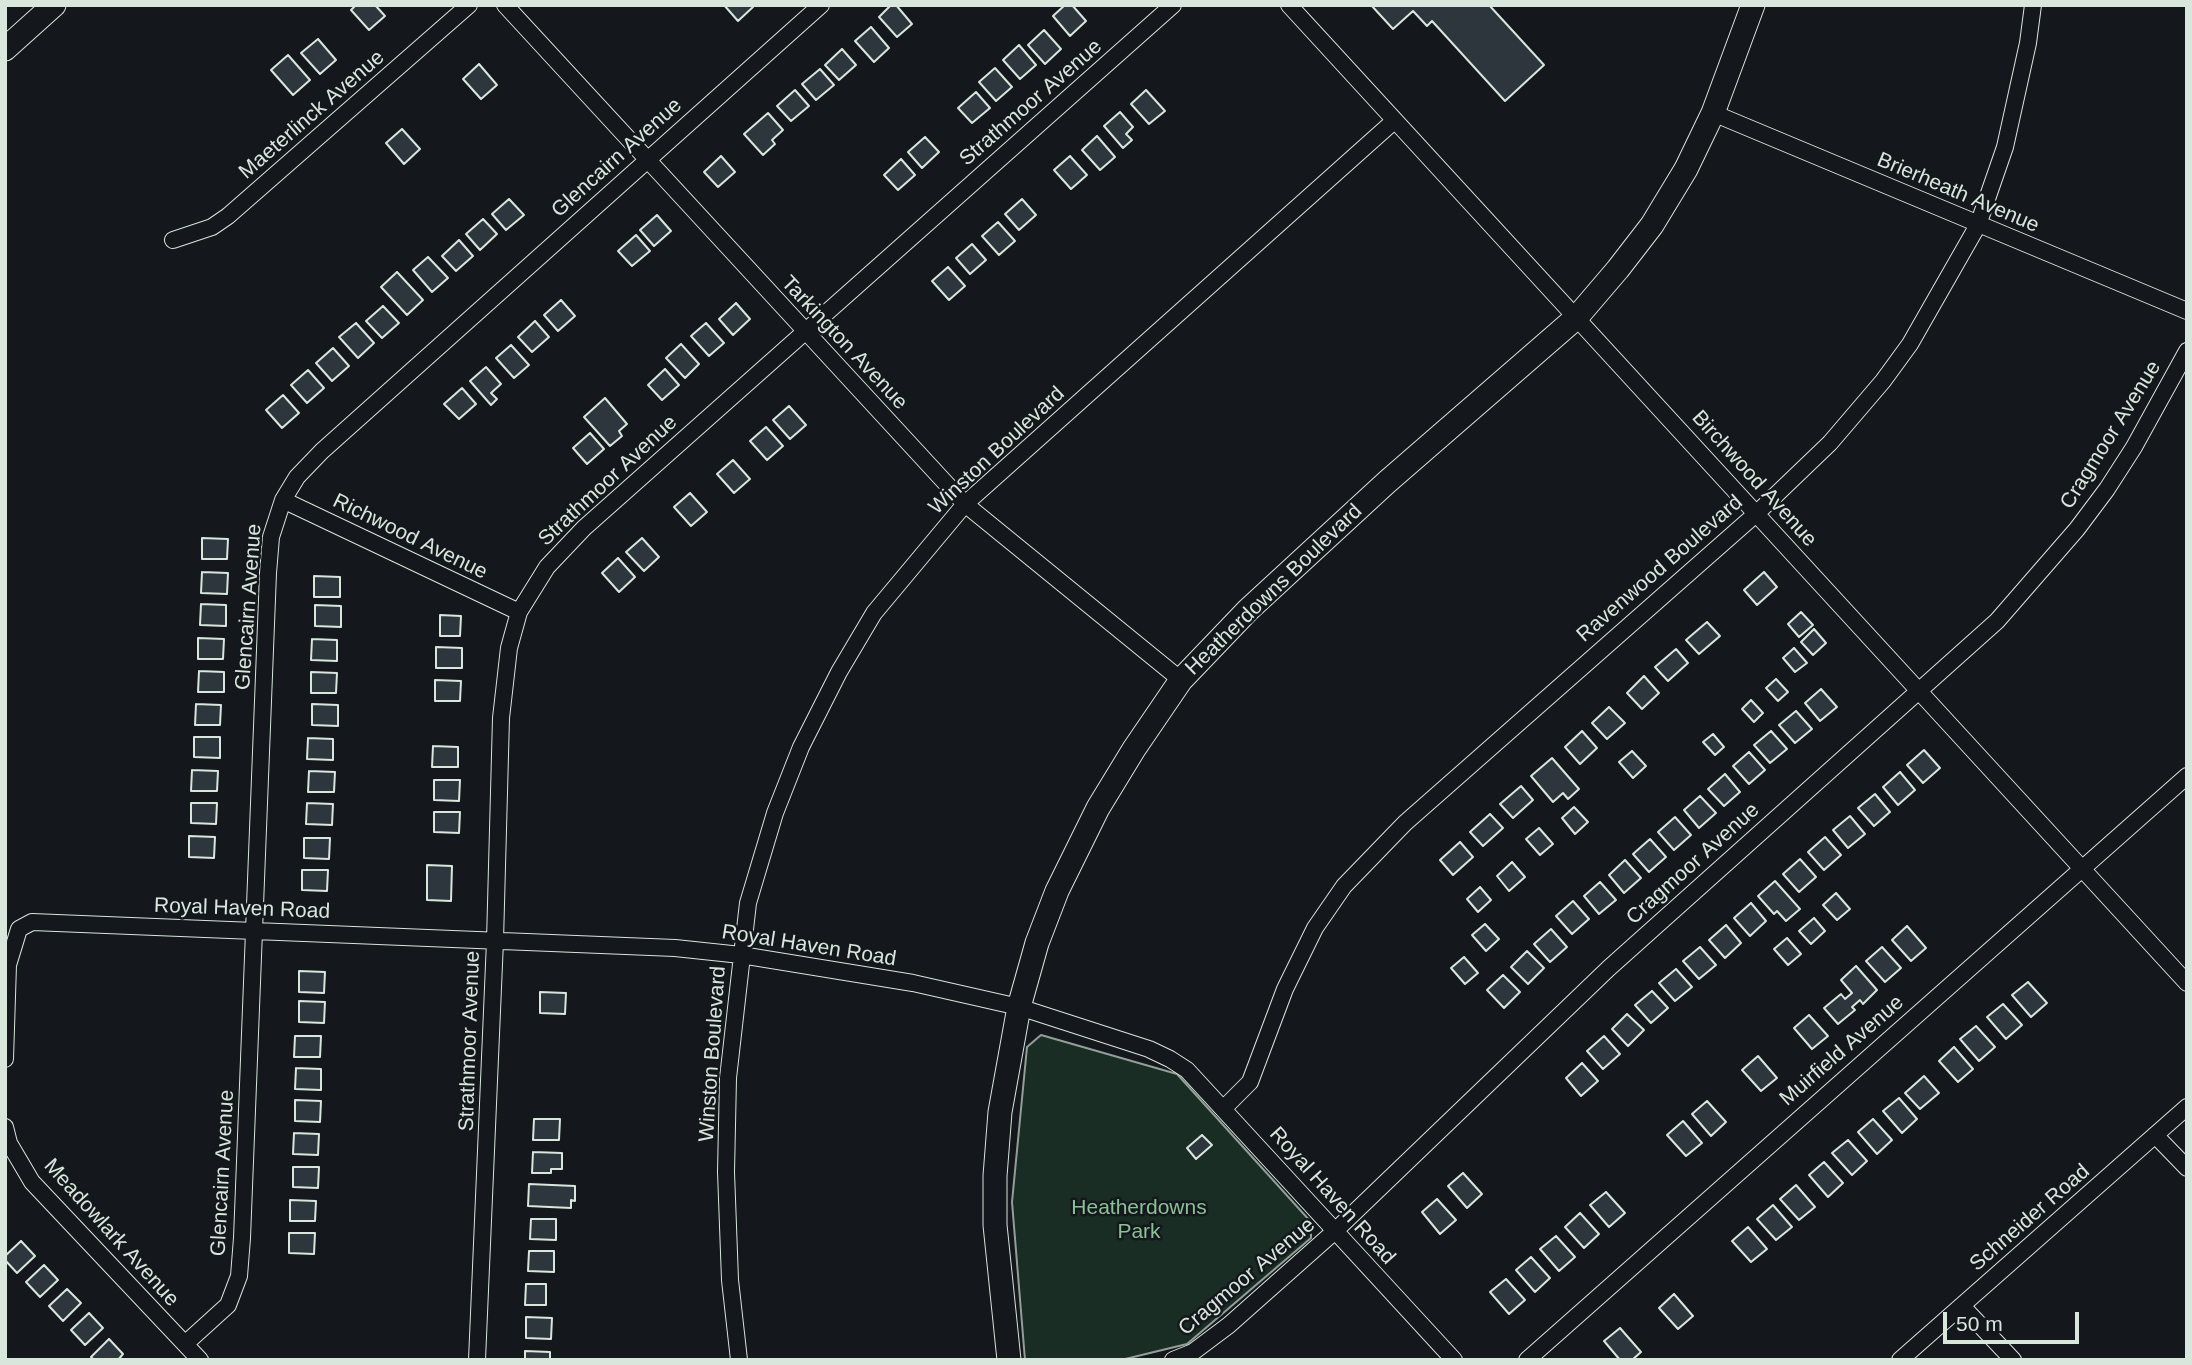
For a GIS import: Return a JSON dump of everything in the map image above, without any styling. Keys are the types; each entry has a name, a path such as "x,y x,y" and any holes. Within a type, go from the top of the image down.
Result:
{"street":[{"path":"5,49 54,5"},
{"name":"Maeterlinck Avenue","path":"173,240 212,227 228,216 469,5"},
{"name":"Tarkington Avenue","path":"505,5 965,503 1181,680"},
{"name":"Glencairn Avenue","path":"185,1345 228,1305 239,1276 268,573 271,537 283,499 297,477 322,451 821,5"},
{"name":"Strathmoor Avenue","path":"477,1360 495,941 501,718 509,648 519,612 547,566 584,528 1173,5"},
{"name":"Birchwood Avenue","path":"1289,5 2187,983"},
{"name":"Heatherdowns Boulevard","path":"1009,1360 999,1274 995,1176 1000,1112 1019,1007 1037,943 1057,891 1098,808 1181,680 1248,610 1387,482 1577,317 1652,225 1686,169 1713,113 1753,5"},
{"name":"Ravenwood Boulevard","path":"1224,1108 1250,1082 1285,989 1315,928 1344,886 1405,823 1757,513 1830,443 1883,381 1929,315 1978,225 2008,134 2028,43 2033,5"},
{"name":"Brierheath Avenue","path":"1713,113 2187,310"},
{"name":"Winston Boulevard","path":"739,1360 730,1280 726,1172 728,1078 748,902 761,856 801,747 839,672 874,613 965,503 1394,121"},
{"name":"Cragmoor Avenue","path":"1173,1360 1193,1352 1229,1325 1335,1231 1609,968 1997,621 2077,529 2134,447 2187,351"},
{"name":"Richwood Avenue","path":"283,499 519,612"},
{"name":"Muirfield Avenue","path":"1527,1360 2187,776"},
{"name":"Royal Haven Road","path":"5,1059 8,965 19,929 33,922 662,947 741,955 913,983 1019,1007 1149,1049 1187,1070 1454,1360"},
{"name":"Schneider Road","path":"1900,1360 2187,1107"},
{"name":"Meadowlark Avenue","path":"5,1127 9,1143 32,1182 200,1360"},
{"path":"2155,1135 2187,1168"},
{"path":"1962,1306 2013,1360"}],"green space":[{"name":"Heatherdowns Park","path":"1041,1035 1177,1074 1311,1222 1311,1238 1187,1344 1121,1360 1025,1360 1012,1202 1027,1047"}],"building":[{"path":"356,5 375,5 385,16 369,30 351,10"},
{"path":"724,5 751,5 753,7 738,21"},
{"path":"891,5 896,5 912,24 897,37 879,17"},
{"path":"1065,5 1072,5 1086,21 1070,36 1053,16"},
{"path":"1371,5 1489,5 1544,65 1505,101 1432,21 1427,26 1413,11 1393,29"},
{"path":"871,27 889,48 874,62 855,41"},
{"path":"1044,30 1061,49 1045,64 1028,45"},
{"path":"318,39 336,60 320,74 301,53"},
{"path":"1019,45 1036,65 1020,79 1003,60"},
{"path":"842,49 856,65 839,80 825,65"},
{"path":"288,55 310,80 293,95 271,70"},
{"path":"479,64 497,85 481,99 463,79"},
{"path":"995,68 1012,87 996,101 979,82"},
{"path":"820,69 834,85 816,100 802,84"},
{"path":"795,90 809,106 791,121 777,106"},
{"path":"1146,90 1165,111 1149,124 1131,104"},
{"path":"976,92 990,108 972,123 958,108"},
{"path":"1120,112 1133,127 1126,134 1132,140 1123,148 1104,126"},
{"path":"768,113 783,130 772,140 775,144 763,155 744,134"},
{"path":"402,129 420,149 404,164 386,143"},
{"path":"1097,136 1115,157 1100,170 1082,150"},
{"path":"925,137 939,152 922,168 908,152"},
{"path":"721,156 735,172 718,187 704,172"},
{"path":"1070,156 1087,175 1071,189 1054,170"},
{"path":"901,159 915,175 898,190 884,175"},
{"path":"509,199 524,215 506,230 492,214"},
{"path":"1022,199 1036,215 1019,230 1005,214"},
{"path":"657,215 671,231 654,246 640,230"},
{"path":"483,219 497,234 480,250 466,234"},
{"path":"998,222 1015,241 999,255 982,236"},
{"path":"636,235 650,251 632,266 618,251"},
{"path":"459,240 473,256 456,271 442,256"},
{"path":"972,244 986,260 970,274 956,258"},
{"path":"428,257 448,278 432,292 413,270"},
{"path":"948,267 965,286 949,300 932,281"},
{"path":"397,272 423,300 407,315 381,287"},
{"path":"561,300 575,316 558,331 544,315"},
{"path":"736,303 750,319 733,335 719,319"},
{"path":"383,306 399,323 382,338 366,321"},
{"path":"535,321 549,337 532,352 518,337"},
{"path":"356,323 374,343 358,358 339,337"},
{"path":"706,323 724,343 709,356 691,336"},
{"path":"681,344 699,364 685,378 666,358"},
{"path":"511,345 529,365 514,378 496,358"},
{"path":"333,348 349,366 332,381 316,363"},
{"path":"486,367 501,384 491,393 497,399 491,405 470,381"},
{"path":"665,369 679,385 662,400 648,385"},
{"path":"308,370 324,388 307,403 291,385"},
{"path":"462,388 476,404 459,419 444,404"},
{"path":"283,395 299,413 282,428 266,410"},
{"path":"605,398 627,424 619,431 622,436 610,446 584,417"},
{"path":"789,406 806,425 790,439 773,420"},
{"path":"766,427 783,446 767,460 750,441"},
{"path":"590,433 604,449 587,464 573,448"},
{"path":"733,460 750,479 734,493 717,474"},
{"path":"690,493 707,512 691,526 674,507"},
{"path":"202,538 228,539 227,559 202,559"},
{"path":"642,538 659,557 644,571 626,552"},
{"path":"618,558 635,577 619,592 602,573"},
{"path":"202,572 228,573 227,594 201,593"},
{"path":"1764,572 1777,587 1757,605 1744,590"},
{"path":"314,576 340,577 340,597 314,597"},
{"path":"201,604 226,605 226,626 200,625"},
{"path":"315,605 341,606 341,627 315,626"},
{"path":"1801,612 1813,625 1799,637 1788,624"},
{"path":"440,615 461,616 460,636 440,636"},
{"path":"1707,622 1720,636 1699,654 1686,640"},
{"path":"1814,629 1826,643 1813,655 1801,642"},
{"path":"198,638 224,639 223,659 198,659"},
{"path":"312,639 337,640 337,661 311,660"},
{"path":"436,647 462,648 462,668 436,668"},
{"path":"1794,648 1807,663 1795,672 1783,658"},
{"path":"1676,649 1688,663 1668,681 1655,667"},
{"path":"199,671 224,672 224,692 198,692"},
{"path":"311,672 337,673 336,693 311,693"},
{"path":"1644,676 1659,693 1642,709 1627,693"},
{"path":"1776,679 1788,692 1778,701 1766,688"},
{"path":"435,680 461,681 460,701 435,701"},
{"path":"1821,689 1837,707 1820,721 1805,703"},
{"path":"1751,700 1763,713 1754,722 1742,709"},
{"path":"196,704 221,705 220,725 195,725"},
{"path":"312,704 338,705 338,726 312,725"},
{"path":"1609,707 1625,723 1607,739 1592,723"},
{"path":"1796,711 1812,729 1795,743 1779,725"},
{"path":"1582,731 1597,748 1580,764 1565,747"},
{"path":"1771,731 1787,749 1770,763 1754,745"},
{"path":"1713,734 1724,747 1715,755 1703,742"},
{"path":"194,737 220,737 220,758 194,757"},
{"path":"308,738 333,739 333,760 307,759"},
{"path":"433,746 458,747 458,767 432,767"},
{"path":"1924,750 1940,768 1923,783 1907,765"},
{"path":"1632,751 1646,766 1633,778 1619,762"},
{"path":"1749,752 1765,770 1749,784 1733,766"},
{"path":"1552,758 1579,789 1568,799 1563,793 1553,802 1531,776"},
{"path":"192,770 218,771 217,791 191,791"},
{"path":"309,771 335,772 334,792 308,792"},
{"path":"1900,772 1915,790 1898,805 1883,787"},
{"path":"1725,774 1740,792 1724,806 1708,789"},
{"path":"434,780 460,780 459,801 434,800"},
{"path":"1521,786 1533,800 1513,818 1500,804"},
{"path":"1875,794 1890,812 1874,826 1858,808"},
{"path":"1700,796 1716,813 1699,828 1684,810"},
{"path":"191,803 217,803 216,824 191,823"},
{"path":"307,803 333,804 332,825 306,824"},
{"path":"1574,807 1588,822 1575,834 1562,818"},
{"path":"434,812 460,812 459,833 434,832"},
{"path":"1490,814 1503,828 1483,846 1470,832"},
{"path":"1850,816 1865,834 1848,848 1833,830"},
{"path":"1675,817 1691,835 1674,850 1658,832"},
{"path":"1539,828 1553,844 1540,855 1526,839"},
{"path":"189,836 215,837 214,858 189,857"},
{"path":"1825,837 1841,855 1824,870 1808,852"},
{"path":"304,838 330,838 329,859 304,858"},
{"path":"1650,839 1666,857 1649,872 1633,854"},
{"path":"1460,842 1473,857 1453,875 1440,860"},
{"path":"1800,859 1816,877 1799,892 1783,874"},
{"path":"1625,860 1641,878 1624,893 1609,875"},
{"path":"1512,862 1525,877 1509,891 1497,876"},
{"path":"427,865 452,866 451,901 427,900"},
{"path":"302,870 328,870 327,891 302,890"},
{"path":"1775,881 1800,909 1786,921 1777,911 1774,914 1758,896"},
{"path":"1600,882 1616,900 1599,914 1584,896"},
{"path":"1480,887 1491,900 1478,912 1467,899"},
{"path":"1836,893 1850,909 1837,920 1823,905"},
{"path":"1573,901 1589,919 1572,934 1556,916"},
{"path":"1751,903 1766,921 1750,936 1734,918"},
{"path":"1814,918 1825,931 1811,944 1799,931"},
{"path":"1485,924 1499,939 1486,951 1472,935"},
{"path":"1726,925 1741,943 1725,958 1709,940"},
{"path":"1907,926 1926,948 1911,961 1892,940"},
{"path":"1551,929 1567,947 1550,962 1534,944"},
{"path":"1787,938 1801,954 1788,965 1774,949"},
{"path":"1700,947 1716,965 1699,979 1683,961"},
{"path":"1882,947 1901,968 1885,982 1866,961"},
{"path":"1527,951 1544,968 1528,984 1511,967"},
{"path":"1464,957 1478,973 1465,984 1451,968"},
{"path":"1856,966 1877,990 1863,1004 1860,1000 1852,1007 1855,1010 1838,1024 1824,1008 1841,994 1845,999 1852,993 1841,980"},
{"path":"1676,969 1692,987 1675,1001 1659,983"},
{"path":"299,971 325,972 324,993 299,992"},
{"path":"1503,975 1520,992 1504,1008 1487,990"},
{"path":"2028,982 2047,1003 2031,1017 2012,995"},
{"path":"1652,991 1668,1008 1651,1023 1635,1005"},
{"path":"540,992 566,993 565,1014 540,1013"},
{"path":"299,1001 325,1002 324,1023 299,1022"},
{"path":"2003,1004 2022,1025 2006,1039 1987,1017"},
{"path":"1627,1014 1644,1030 1628,1046 1612,1029"},
{"path":"1809,1015 1828,1036 1812,1049 1794,1028"},
{"path":"1976,1026 1995,1047 1979,1061 1960,1039"},
{"path":"295,1036 321,1036 320,1057 294,1057"},
{"path":"1604,1036 1620,1054 1603,1069 1587,1051"},
{"path":"1954,1047 1973,1069 1958,1082 1939,1061"},
{"path":"1758,1056 1777,1078 1761,1091 1742,1070"},
{"path":"1582,1063 1598,1081 1581,1096 1566,1078"},
{"path":"296,1068 321,1069 321,1090 295,1089"},
{"path":"1924,1076 1939,1093 1920,1109 1905,1093"},
{"path":"1899,1098 1917,1119 1902,1133 1883,1111"},
{"path":"295,1100 321,1101 320,1122 295,1121"},
{"path":"1707,1101 1726,1122 1711,1136 1692,1114"},
{"path":"534,1119 560,1119 559,1140 533,1140"},
{"path":"1873,1119 1892,1140 1877,1154 1858,1132"},
{"path":"1683,1121 1702,1143 1686,1156 1667,1135"},
{"path":"294,1133 319,1134 318,1155 293,1154"},
{"path":"1202,1135 1212,1145 1196,1159 1187,1148"},
{"path":"1848,1140 1867,1161 1852,1175 1832,1153"},
{"path":"533,1152 562,1153 562,1169 551,1169 551,1173 532,1173"},
{"path":"1824,1162 1843,1183 1828,1197 1809,1175"},
{"path":"293,1167 319,1167 318,1188 293,1187"},
{"path":"1463,1173 1482,1194 1467,1208 1448,1186"},
{"path":"529,1184 575,1186 575,1201 571,1200 571,1208 528,1206"},
{"path":"1796,1185 1815,1207 1799,1220 1780,1199"},
{"path":"1606,1192 1625,1213 1609,1227 1590,1205"},
{"path":"1437,1199 1456,1220 1440,1234 1422,1212"},
{"path":"290,1200 316,1201 315,1221 290,1221"},
{"path":"1773,1205 1792,1227 1776,1240 1757,1219"},
{"path":"1580,1213 1599,1234 1584,1248 1565,1227"},
{"path":"531,1219 556,1219 556,1240 530,1239"},
{"path":"1748,1227 1767,1249 1751,1262 1732,1241"},
{"path":"289,1233 315,1233 314,1254 289,1253"},
{"path":"1556,1236 1575,1257 1559,1271 1540,1249"},
{"path":"21,1241 35,1256 17,1273 5,1260 5,1256"},
{"path":"529,1251 554,1251 554,1272 528,1271"},
{"path":"1531,1257 1550,1278 1535,1292 1516,1270"},
{"path":"44,1265 58,1280 40,1297 26,1282"},
{"path":"1506,1279 1525,1300 1509,1314 1490,1292"},
{"path":"526,1284 546,1284 546,1305 525,1305"},
{"path":"67,1289 81,1303 63,1321 49,1306"},
{"path":"1674,1294 1693,1316 1678,1329 1659,1308"},
{"path":"89,1313 103,1328 85,1345 71,1330"},
{"path":"526,1317 552,1318 551,1339 526,1338"},
{"path":"1620,1328 1641,1352 1632,1360 1620,1360 1604,1341"},
{"path":"109,1339 123,1354 118,1360 94,1360 91,1357"},
{"path":"525,1351 550,1352 550,1360 525,1360"}]}
